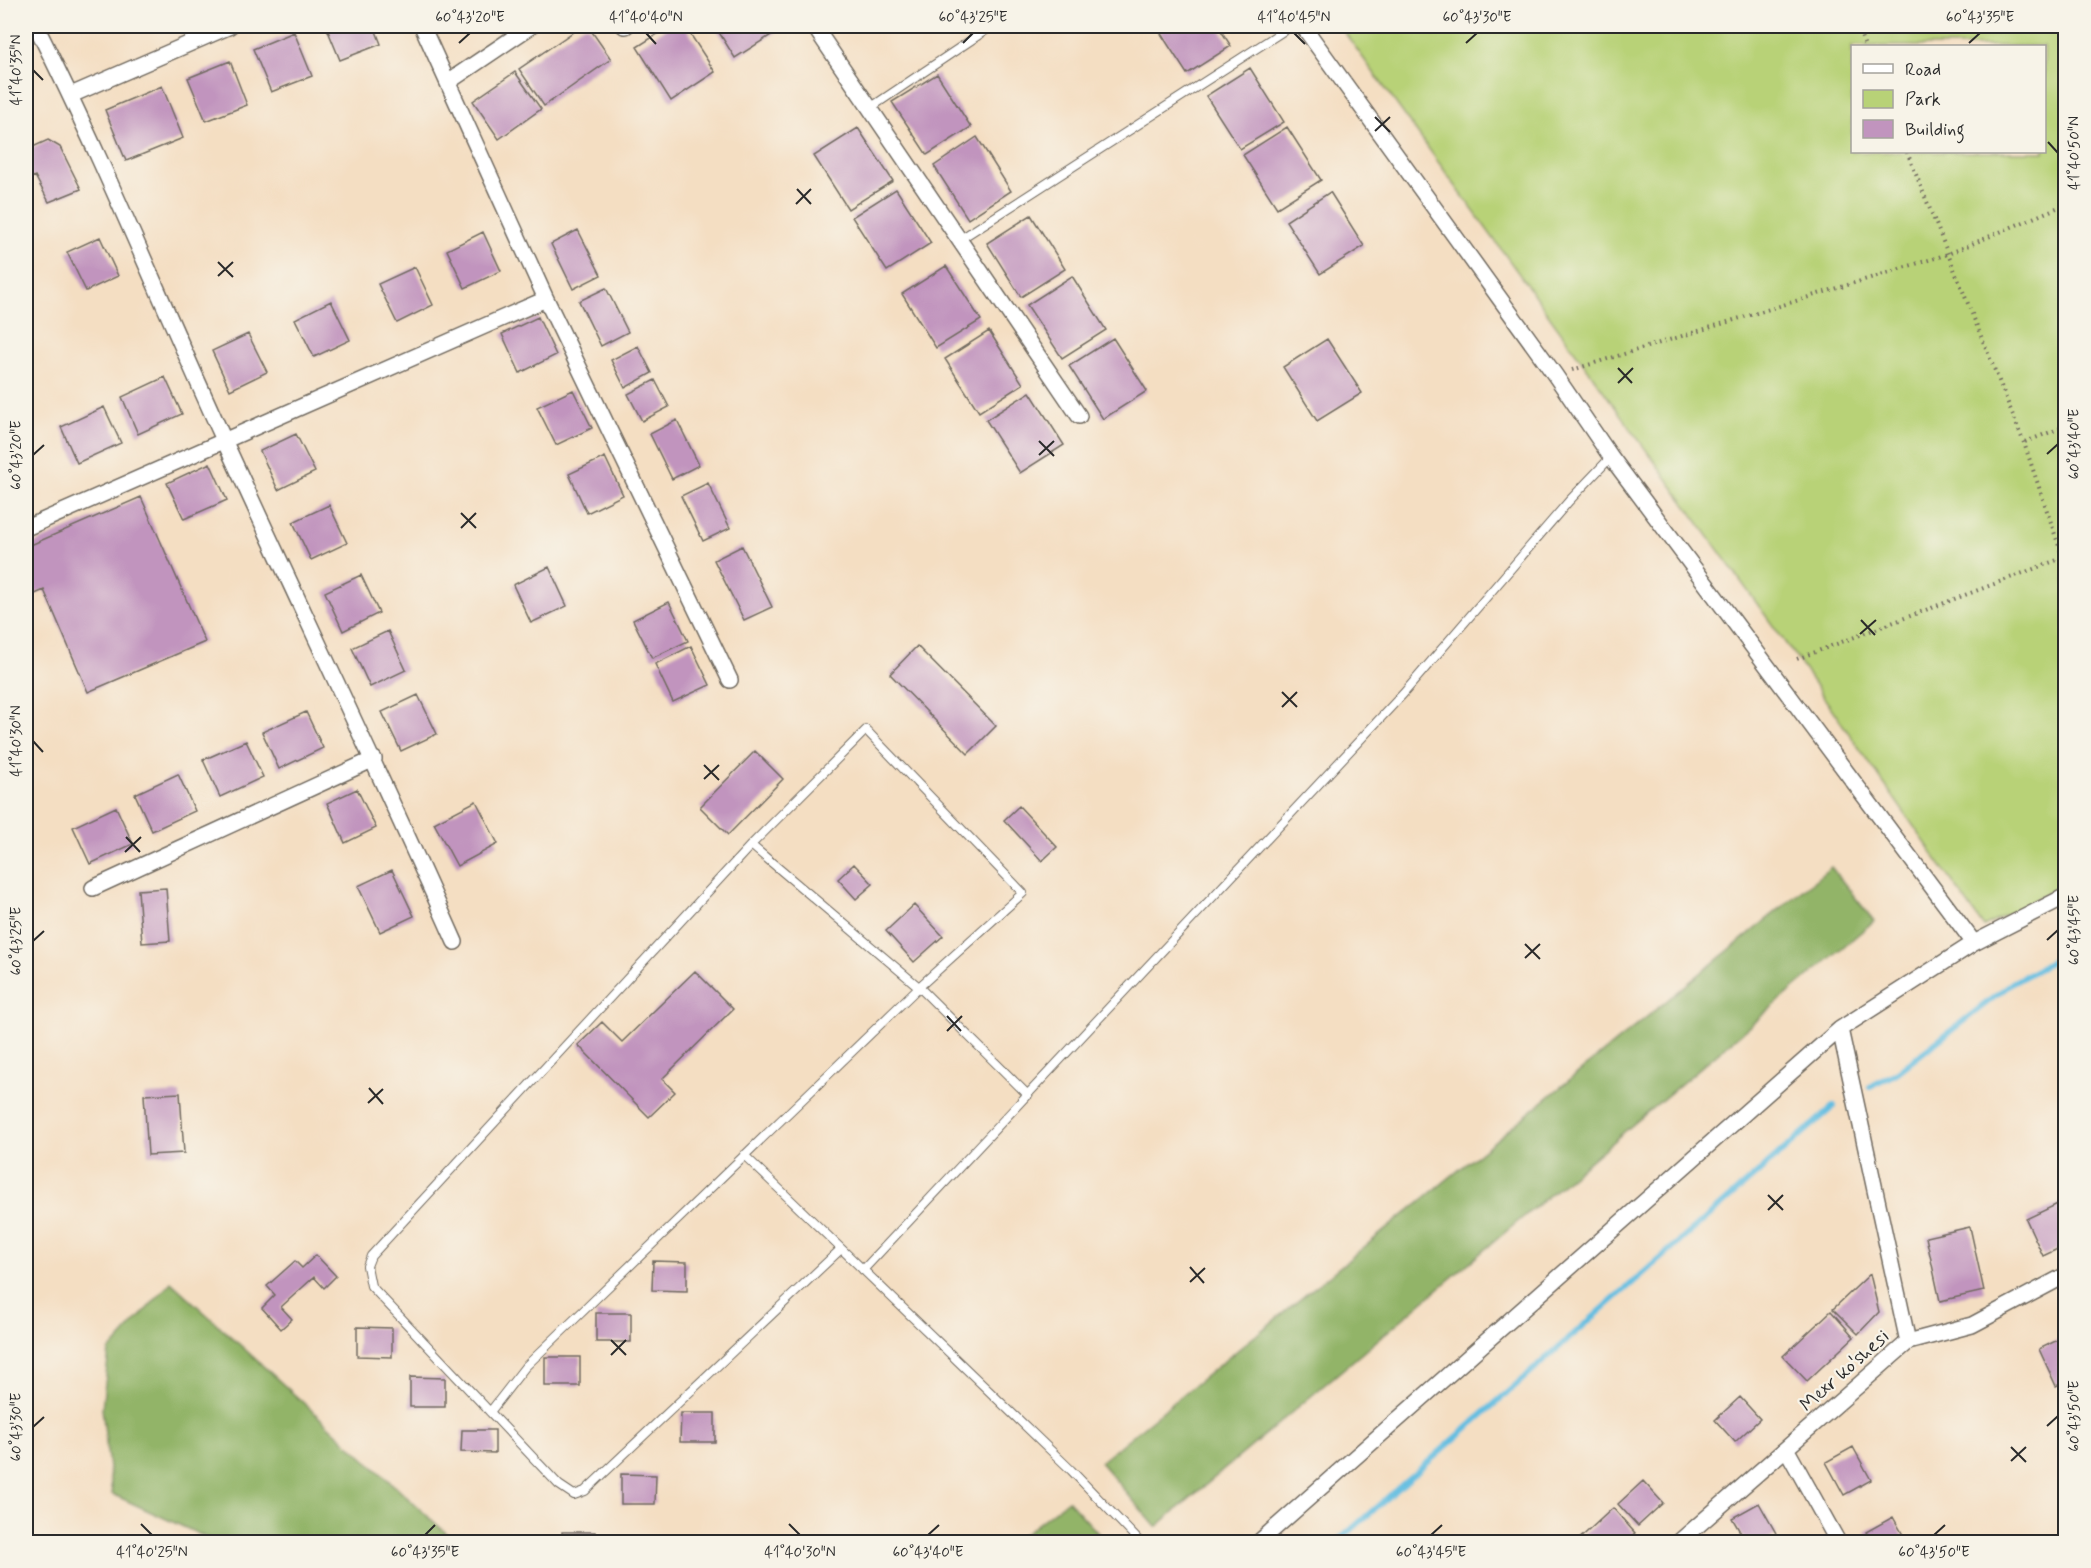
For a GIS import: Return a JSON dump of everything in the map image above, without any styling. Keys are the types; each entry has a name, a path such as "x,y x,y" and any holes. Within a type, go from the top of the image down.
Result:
{"street":[{"path":"36,26 71,95 224,441 374,759 455,942"},
{"path":"71,95 230,26"},
{"path":"422,26 546,299 730,680"},
{"path":"448,82 531,26"},
{"path":"814,26 1079,416"},
{"path":"1303,26 1555,375 1611,457 1974,943"},
{"path":"26,528 546,299"},
{"path":"93,888 374,759"},
{"path":"1259,1542 1840,1029 1974,943 2066,896"},
{"path":"1840,1029 1908,1342"},
{"name":"Mexr ko'shesi","path":"1679,1542 1908,1342 1972,1324 2066,1275"},
{"path":"1787,1450 1838,1542"}],"lane":[{"path":"870,108 992,26"},
{"path":"959,240 1291,26"},
{"path":"863,1270 1403,694 1561,510 1611,457"},
{"path":"490,1412 525,1367 919,987 1023,893 866,730 751,845 371,1256 367,1266 371,1286 490,1412 559,1485 574,1495 585,1491 841,1249"},
{"path":"751,845 919,987 1028,1095"},
{"path":"744,1155 1071,1470 1140,1542"}],"path":[{"path":"1857,26 1865,45"},
{"path":"1797,659 2064,558 2024,442 1907,153"},
{"path":"1555,375 1948,254 2066,204"},
{"path":"2024,442 2066,426"}],"green space":[{"path":"1340,26 2065,26 2065,883 1984,927 1797,659"},
{"path":"1831,867 1874,921 1156,1527 1100,1462"},
{"path":"171,1282 456,1542 216,1542 112,1494 102,1408 109,1351"},
{"path":"1068,1500 1106,1542 1014,1542"}],"building":[{"path":"326,26 374,26 381,44 340,60"},
{"path":"582,26 588,26 611,59 544,106 519,69"},
{"path":"670,26 685,26 715,72 671,101 637,47"},
{"path":"715,26 777,26 779,30 735,58"},
{"path":"1156,26 1218,26 1231,46 1187,74"},
{"path":"294,32 312,76 271,92 253,49"},
{"path":"230,61 247,105 206,121 188,78"},
{"path":"1250,68 1284,122 1240,149 1206,96"},
{"path":"515,72 541,109 499,139 473,101"},
{"path":"937,74 971,127 927,155 892,102"},
{"path":"162,86 183,138 126,161 105,110"},
{"path":"1287,127 1321,180 1277,208 1243,155"},
{"path":"858,128 893,181 848,209 814,156"},
{"path":"977,137 1011,191 968,219 934,166"},
{"path":"48,140 60,147 81,189 49,202 35,176 26,180 26,150"},
{"path":"896,189 931,243 887,271 852,217"},
{"path":"1330,192 1364,246 1320,274 1286,221"},
{"path":"1031,215 1065,269 1021,297 987,243"},
{"path":"578,230 601,275 573,289 551,244"},
{"path":"483,232 501,271 465,288 447,250"},
{"path":"100,237 118,276 86,291 67,252"},
{"path":"946,266 981,320 936,348 902,294"},
{"path":"415,267 433,305 397,323 378,284"},
{"path":"1072,276 1106,330 1062,358 1027,305"},
{"path":"606,288 628,332 601,346 579,301"},
{"path":"331,301 350,340 314,357 295,319"},
{"path":"538,317 556,355 520,373 502,334"},
{"path":"989,331 1023,384 979,412 945,359"},
{"path":"248,334 267,372 230,390 212,351"},
{"path":"1113,338 1147,391 1103,419 1069,366"},
{"path":"1327,339 1362,393 1317,421 1283,367"},
{"path":"638,346 652,373 625,388 611,360"},
{"path":"165,377 182,414 138,434 122,397"},
{"path":"655,380 669,407 642,421 628,394"},
{"path":"573,390 592,428 556,445 537,407"},
{"path":"1030,392 1064,445 1020,473 986,420"},
{"path":"104,407 121,443 77,463 61,427"},
{"path":"677,420 699,465 672,479 650,434"},
{"path":"296,434 315,472 278,490 260,451"},
{"path":"605,457 623,495 587,513 569,474"},
{"path":"210,463 227,500 184,519 167,483"},
{"path":"26,474 31,485 26,487"},
{"path":"708,483 730,528 703,541 681,496"},
{"path":"141,497 205,642 88,692 44,590 26,598 26,547"},
{"path":"329,505 347,543 311,560 293,522"},
{"path":"742,546 772,607 744,620 714,560"},
{"path":"549,567 567,606 531,623 513,585"},
{"path":"361,575 379,613 343,631 325,592"},
{"path":"669,602 688,641 652,658 633,620"},
{"path":"388,631 406,670 370,687 352,648"},
{"path":"691,646 710,685 673,702 655,664"},
{"path":"917,646 996,726 968,754 890,674"},
{"path":"418,695 437,734 401,751 382,712"},
{"path":"306,712 323,748 279,769 262,732"},
{"path":"246,741 263,777 220,797 203,760"},
{"path":"755,751 783,779 728,835 700,807"},
{"path":"178,774 195,811 152,831 135,794"},
{"path":"357,789 376,828 345,843 327,803"},
{"path":"476,801 498,844 457,866 434,823"},
{"path":"1019,806 1057,847 1042,861 1004,820"},
{"path":"116,807 133,844 90,864 73,827"},
{"path":"854,864 873,884 856,899 838,879"},
{"path":"392,870 414,916 380,932 358,886"},
{"path":"166,888 170,941 142,943 138,890"},
{"path":"914,905 943,936 914,962 886,931"},
{"path":"695,971 733,1009 662,1079 675,1092 649,1117 578,1045 602,1022 622,1042"},
{"path":"180,1093 184,1153 148,1155 144,1095"},
{"path":"2066,1200 2066,1245 2043,1256 2026,1219"},
{"path":"1970,1227 1984,1291 1940,1301 1926,1237"},
{"path":"316,1255 336,1276 324,1288 314,1277 281,1307 292,1319 281,1329 262,1308 275,1295 267,1286 295,1261 302,1268"},
{"path":"653,1261 687,1262 687,1291 652,1290"},
{"path":"1870,1274 1879,1312 1858,1334 1833,1309"},
{"path":"1831,1311 1854,1337 1807,1381 1783,1356"},
{"path":"596,1313 631,1313 631,1342 596,1342"},
{"path":"357,1327 392,1328 392,1357 357,1356"},
{"path":"2066,1336 2066,1381 2056,1386 2039,1349"},
{"path":"545,1357 580,1357 580,1386 545,1386"},
{"path":"410,1377 445,1378 445,1407 410,1407"},
{"path":"1740,1397 1760,1419 1735,1442 1715,1420"},
{"path":"681,1413 715,1413 715,1442 680,1442"},
{"path":"462,1430 495,1430 495,1453 461,1452"},
{"path":"1853,1447 1871,1480 1844,1495 1826,1462"},
{"path":"621,1474 656,1475 655,1504 621,1504"},
{"path":"1643,1481 1663,1503 1638,1526 1618,1504"},
{"path":"1759,1503 1777,1535 1764,1542 1746,1542 1732,1518"},
{"path":"1613,1508 1635,1533 1624,1542 1576,1542"},
{"path":"1893,1517 1907,1542 1872,1542 1866,1532"},
{"path":"562,1532 595,1532 595,1542 562,1542"}],"waterway":[{"path":"1870,1087 1898,1072 2012,983 2066,954"},
{"path":"1337,1542 1834,1106"}]}
